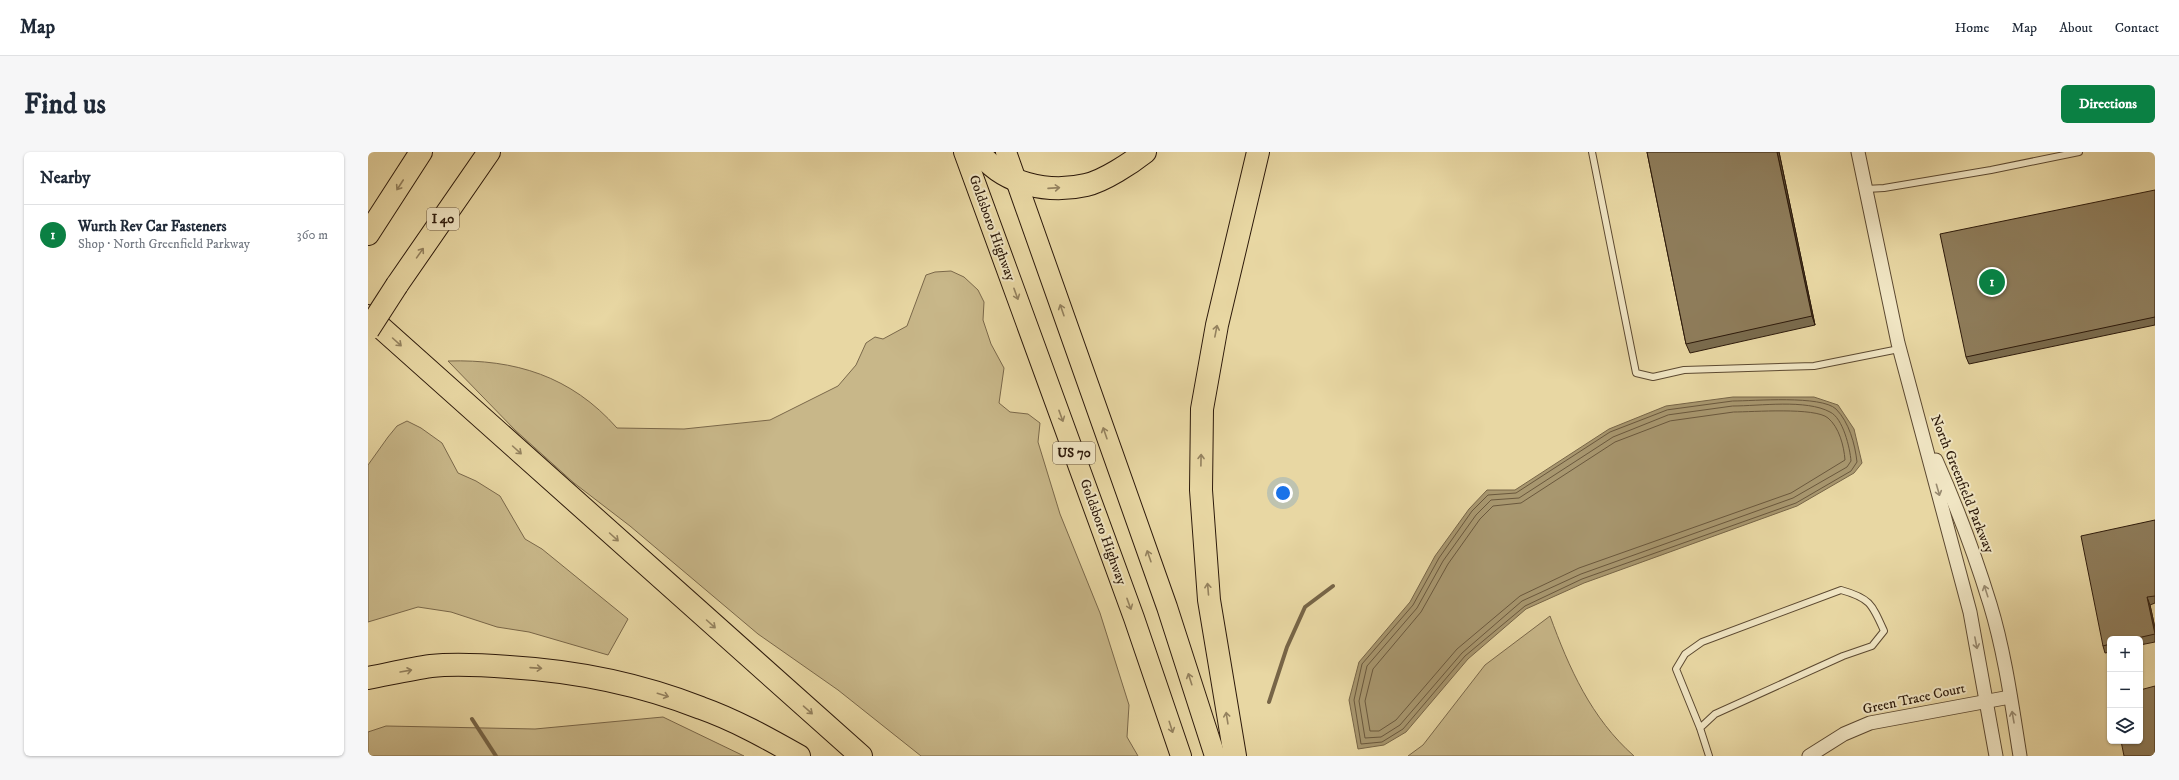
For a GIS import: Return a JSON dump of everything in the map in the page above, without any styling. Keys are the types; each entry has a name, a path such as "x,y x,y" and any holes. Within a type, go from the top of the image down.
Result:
{"highway":[{"path":"368,234 422,152"},
{"name":"I 40","path":"368,330 397,285 489,152"},
{"path":"979,152 999,173 1016,180 1048,189 1087,185 1117,170 1145,152"},
{"path":"1235,756 1209,600 1201,490 1202,409 1217,325 1258,152"},
{"path":"368,316 861,756"},
{"path":"368,678 432,666 490,666 548,669 604,679 662,694 702,708 743,726 799,756"}],"main road":[{"name":"Goldsboro Highway","path":"964,152 1134,618 1180,756"},
{"name":"US 70","path":"1006,152 1167,607 1215,756"}],"street":[{"name":"North Greenfield Parkway","path":"1858,152 1899,349 1970,612 1996,756"},
{"name":"North Greenfield Parkway","path":"1916,412 1965,526 1990,605 2010,697 2020,756"},
{"name":"Green Trace Court","path":"1809,756 1844,734 1870,723 2010,697"}],"lane":[{"path":"1592,152 1636,373 1653,377 1684,370 1814,366 1899,349"},
{"path":"1866,189 1884,188 1991,170 2079,152"},
{"path":"1700,728 1715,714 1843,656 1872,646 1884,631 1873,606 1858,595 1841,590 1702,642 1685,654 1676,669 1700,728 1709,756"}],"shaded area":[{"path":"951,271 964,277 978,290 984,302 983,320 991,344 1004,368 999,403 1010,412 1028,414 1040,423 1038,442 1060,514 1100,613 1129,705 1127,737 1138,756 921,756 838,690 758,634 630,526 574,483 515,430 448,361 496,363 540,374 561,383 581,395 617,428 684,429 770,420 838,386 856,365 866,343 875,337 883,339 907,326 926,275 935,272"},
{"path":"407,421 421,428 442,443 458,473 476,481 500,496 525,539 542,549 628,619 608,655 529,632 497,627 451,612 418,607 368,622 368,465 397,426"},
{"path":"1550,616 1565,654 1583,691 1605,725 1634,756 1408,756 1423,745 1485,665"},
{"path":"663,717 744,756 368,756 368,732 386,726 535,729"}],"water":[{"path":"1733,397 1814,397 1838,405 1854,429 1862,463 1854,473 1797,506 1584,583 1526,609 1468,659 1406,732 1384,745 1358,749 1349,700 1359,662 1410,602 1435,556 1469,509 1487,490 1515,490 1609,429 1666,406"}],"building":[{"path":"1647,152 1777,152 1812,316 1686,344"},
{"path":"2155,190 2155,317 1966,357 1940,234"},
{"path":"2155,520 2155,596 2147,597 2155,634 2143,637 2107,636 2107,645 2103,646 2081,536"},
{"path":"2155,686 2155,756 2124,756 2122,744 2143,744 2143,689"}],"waterway":[{"path":"1269,702 1287,647 1305,607 1333,586"},
{"path":"472,719 496,756"}],"place":[{"name":"Wurth Rev Car Fasteners","path":"1992,282"}]}
